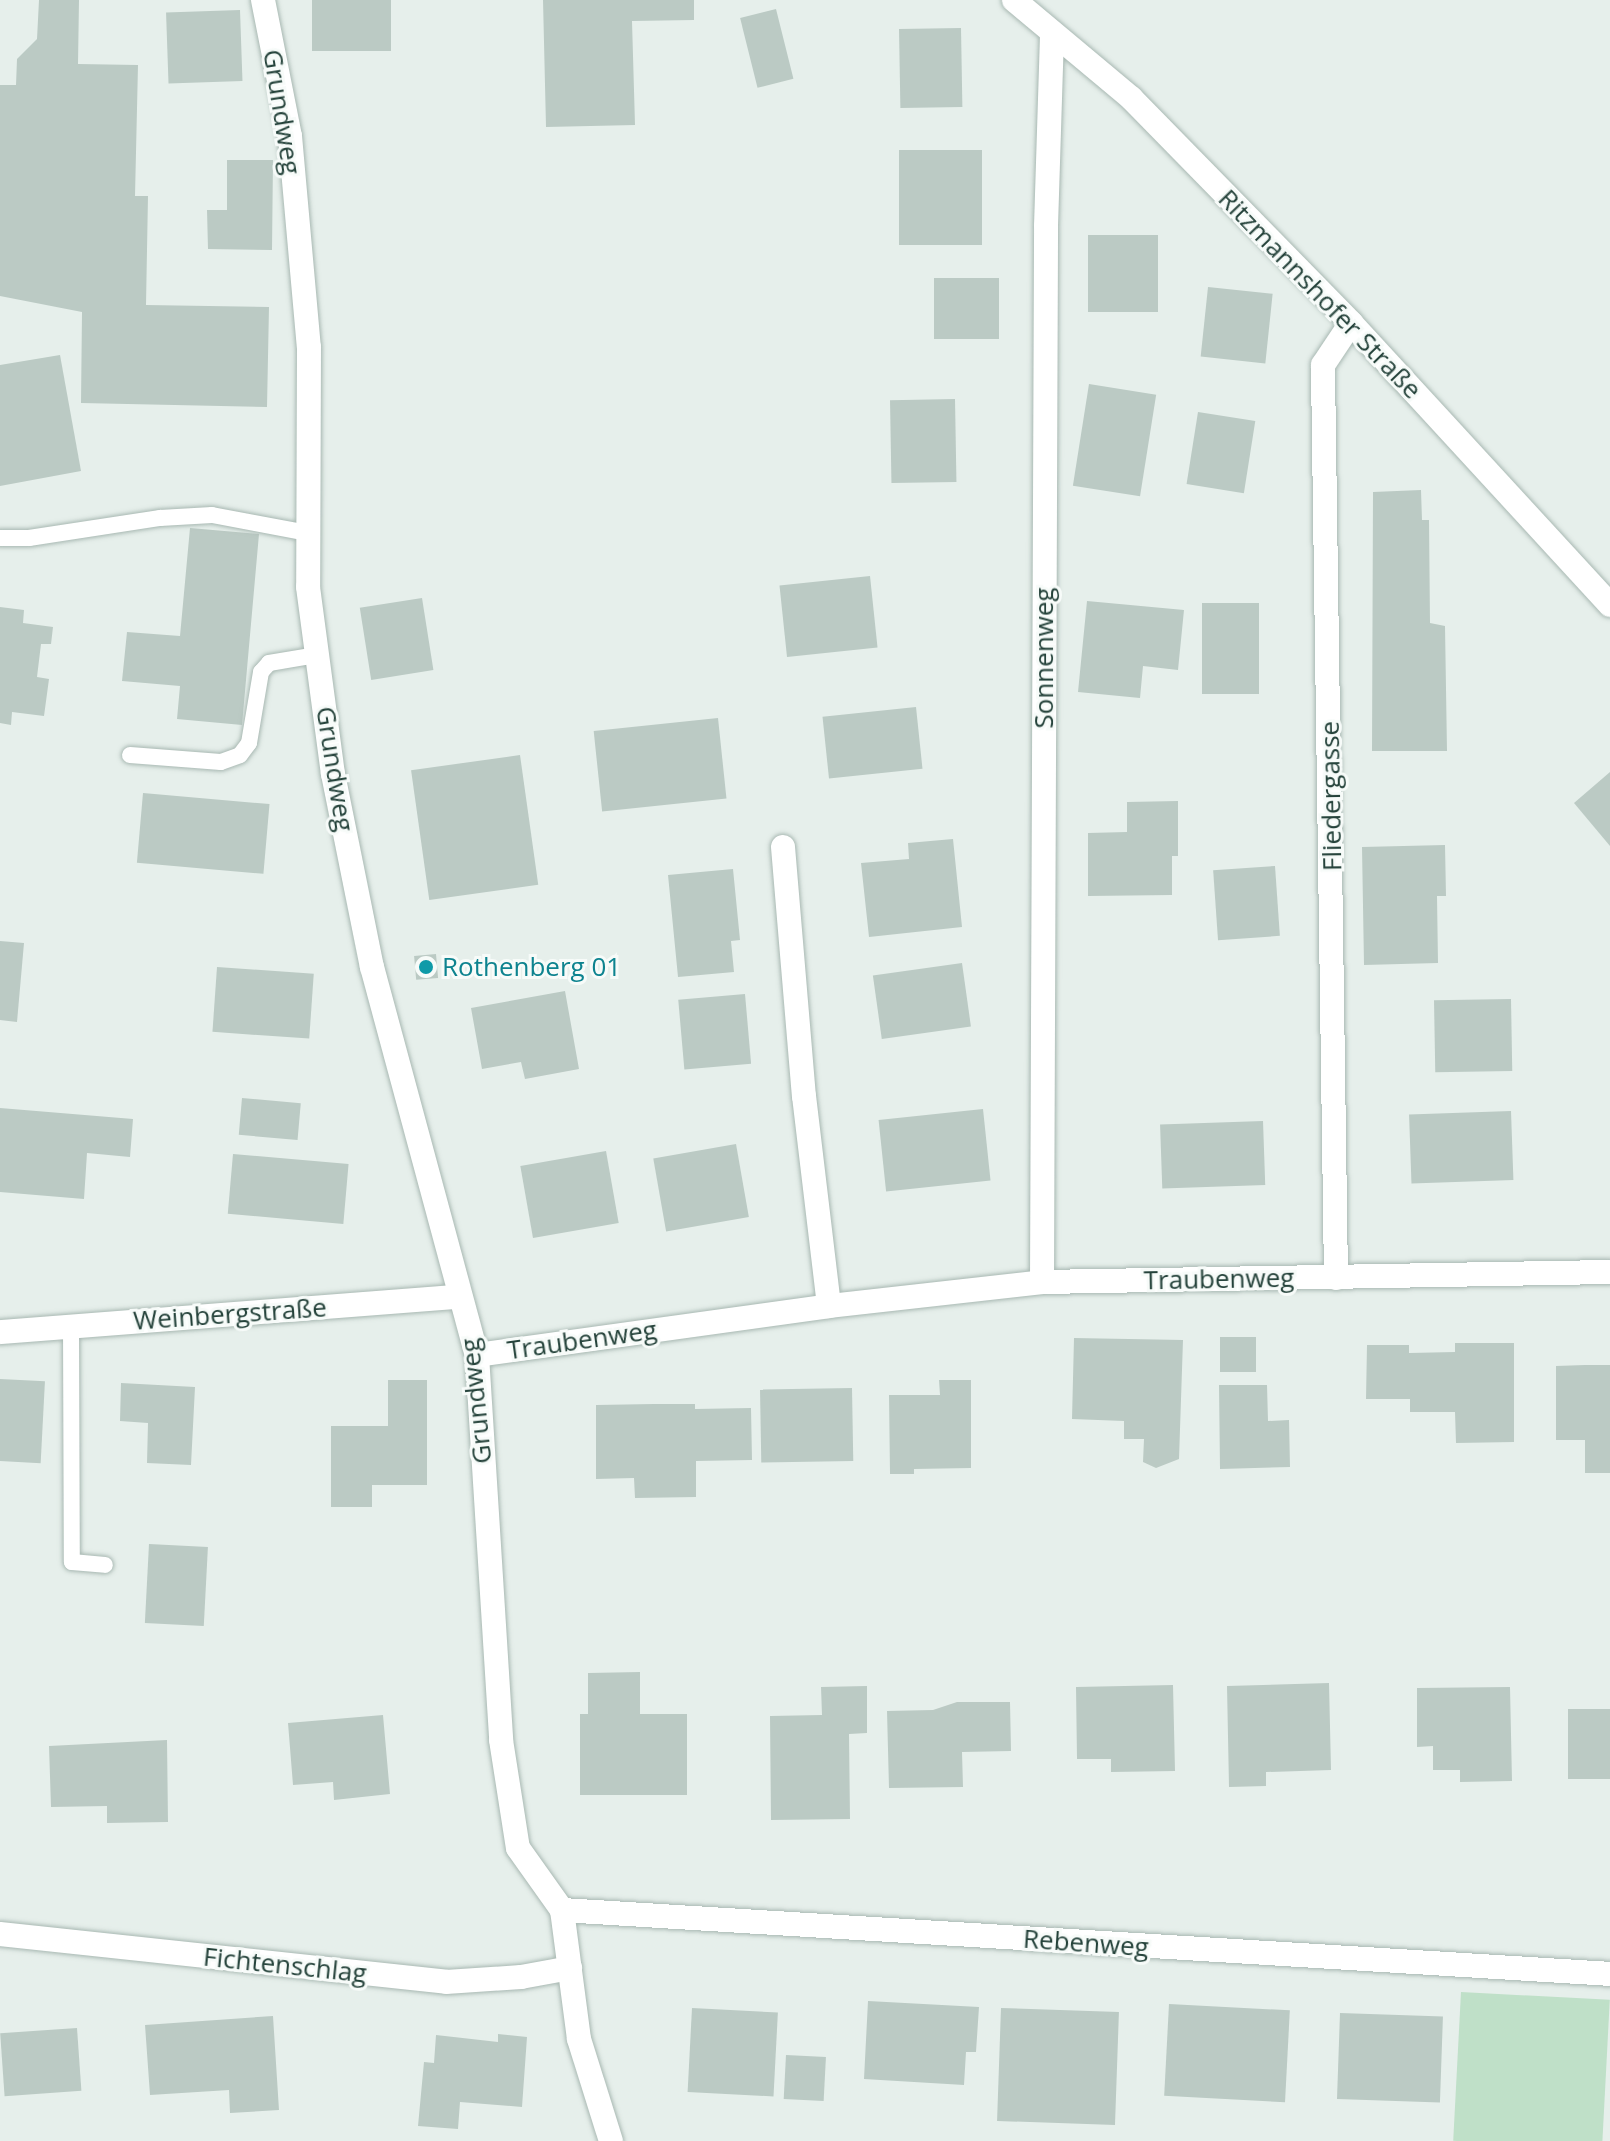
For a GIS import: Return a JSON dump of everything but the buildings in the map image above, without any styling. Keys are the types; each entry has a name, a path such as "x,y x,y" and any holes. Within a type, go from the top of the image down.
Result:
{"street":[{"name":"Grundweg","path":"263,0 290,136 309,347 308,587 333,774 372,967 477,1355 501,1740 518,1848 562,1910 579,2039 611,2141"},
{"name":"Ritzmannshofer Straße","path":"1014,0 1052,35 1131,98 1351,323 1610,605"},
{"name":"Sonnenweg","path":"1042,1282 1046,226 1052,35"},
{"name":"Fliedergasse","path":"1336,1278 1323,365 1351,323"},
{"path":"783,847 804,1096 829,1306"},
{"name":"Traubenweg","path":"477,1355 829,1306 1042,1282 1610,1272"},
{"name":"Weinbergstraße","path":"0,1332 459,1297"},
{"name":"Rebenweg","path":"562,1910 1610,1974"},
{"name":"Fichtenschlag","path":"0,1934 446,1982 521,1977 570,1968"}],"lane":[{"path":"0,538 29,538 160,518 212,515 308,533"},
{"path":"130,755 221,762 240,755 249,743 261,672 269,663 317,655"},
{"path":"71,1326 72,1562 105,1565"}],"green space":[{"path":"1461,1992 1610,2000 1602,2141 1453,2141"}],"place":[{"name":"Rothenberg 01","path":"426,967"}]}
